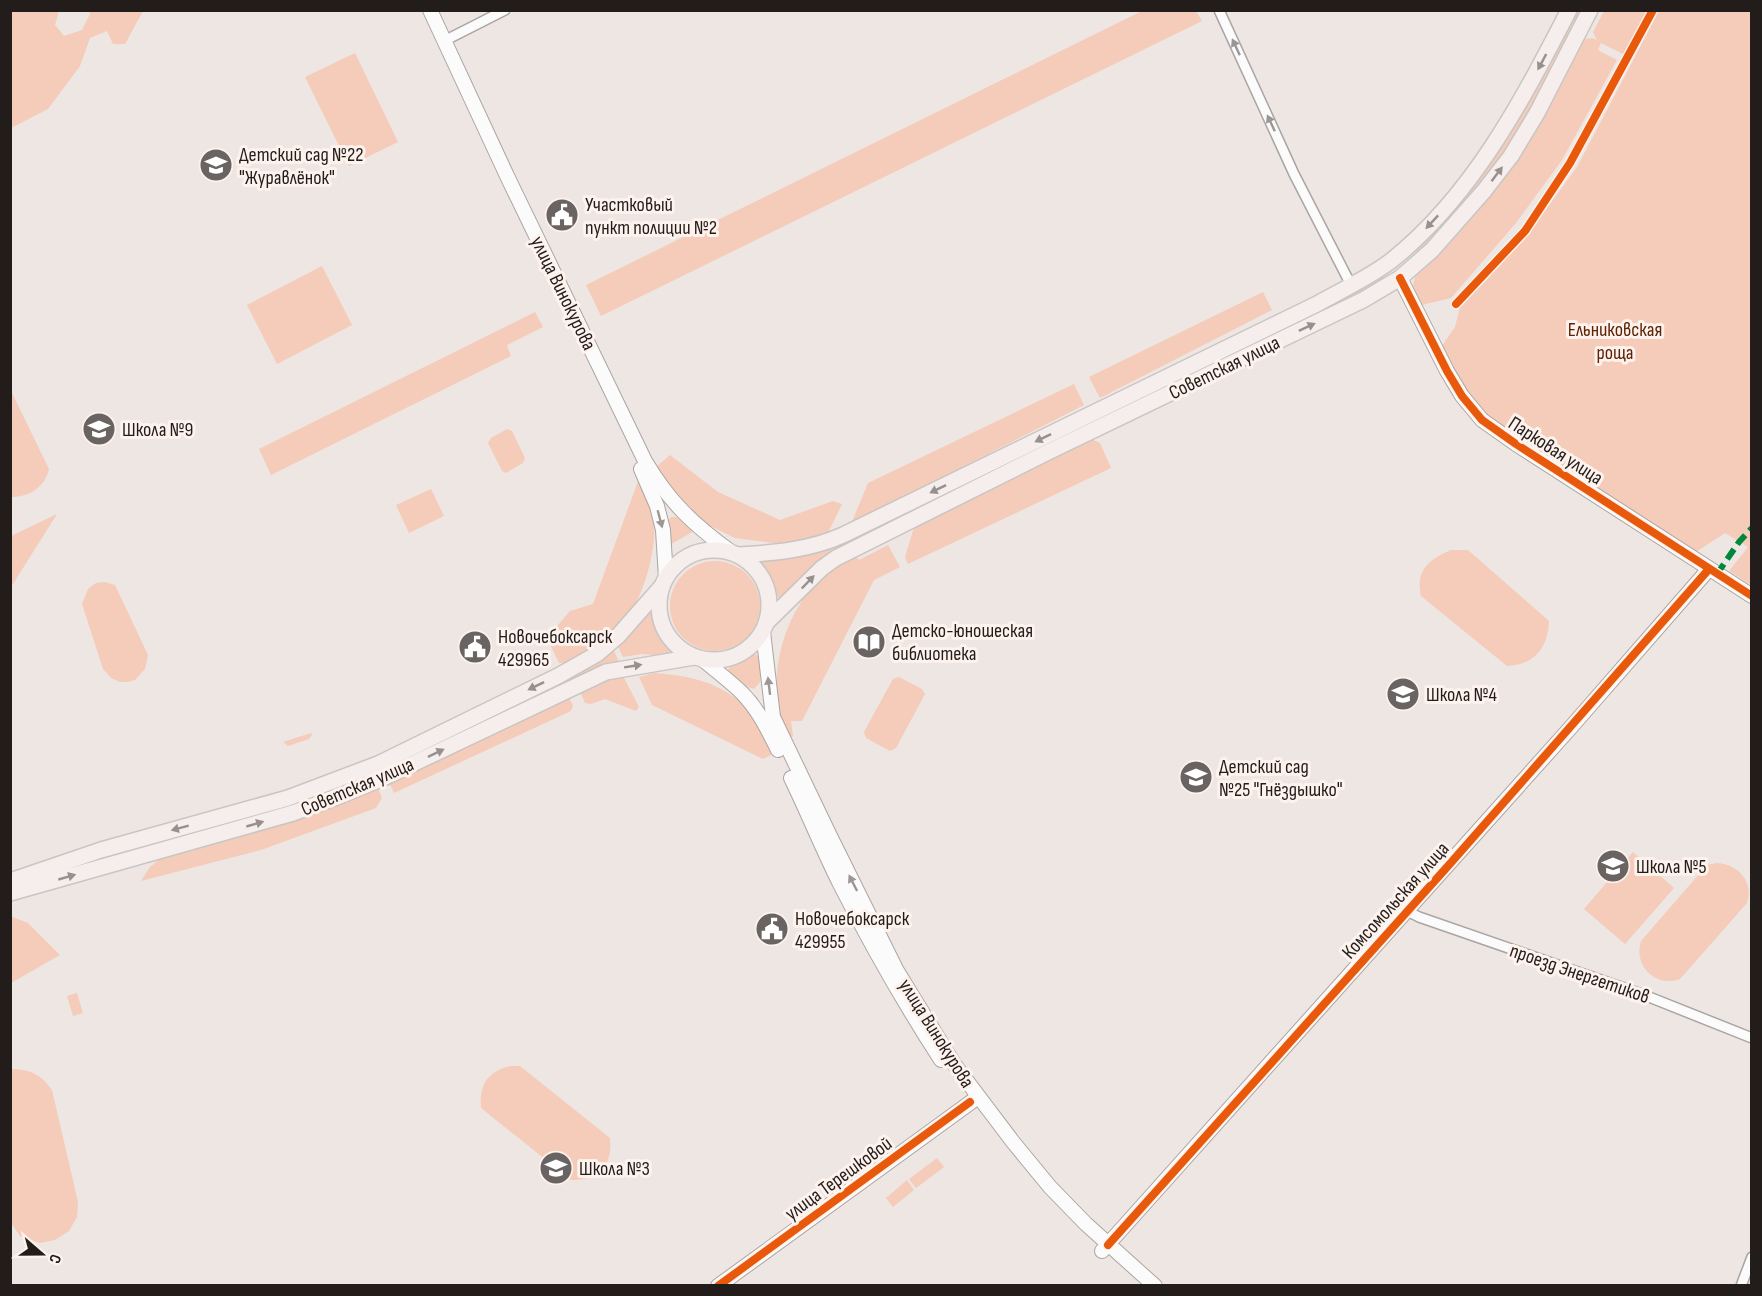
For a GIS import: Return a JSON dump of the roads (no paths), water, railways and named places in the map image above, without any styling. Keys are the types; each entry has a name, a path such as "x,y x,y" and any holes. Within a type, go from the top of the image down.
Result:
{"main road":[{"name":"улица Винокурова","path":"420,10 440,43 657,506 663,530 664,582"},
{"name":"улица Винокурова","path":"430,10 440,43"},
{"name":"Советская улица","path":"735,554 801,548 843,535 1317,304 1391,262 1444,209 1492,148 1515,111 1569,10"},
{"name":"Советская улица","path":"764,628 822,568 845,553 1102,425 1363,300 1400,278 1432,250 1459,221 1511,156 1537,113 1590,10"},
{"name":"улица Винокурова","path":"505,180 659,485 677,506 709,536 735,554"},
{"name":"Парковая улица","path":"1391,262 1447,371 1462,396 1482,420 1752,596"},
{"path":"720,550 735,554 756,568 766,587 769,610 764,628 755,642 737,656 718,660 698,658 679,648 662,624 659,598 664,582 679,562 698,552 720,550"},
{"name":"Комсомольская улица","path":"1105,1248 1709,569"},
{"name":"Советская улица","path":"10,881 101,850 288,798 378,764 558,676 597,654 618,636 664,582"},
{"name":"улица Винокурова","path":"764,628 773,717 784,743 897,971 950,1066"},
{"name":"улица Винокурова","path":"698,658 741,693 761,717 839,880 911,1014 974,1099 1050,1187 1141,1286"},
{"name":"Советская улица","path":"10,893 293,813 383,778 596,676 616,669 698,658"},
{"name":"улица Терешковой","path":"718,1286 974,1099"},
{"name":"улица Винокурова","path":"1105,1248 1155,1286"}],"street":[{"path":"440,43 505,10"},
{"path":"1219,10 1288,161 1351,285"},
{"name":"проезд Энергетиков","path":"1407,911 1644,995 1752,1038"},
{"path":"1741,1286 1752,1257"}],"place":[{"name":"Детский сад №22 \"Журавлёнок\"","path":"216,165"},
{"name":"Участковый пункт полиции №2","path":"562,215"},
{"name":"Школа №9","path":"99,429"},
{"name":"Детско-юношеская библиотека","path":"869,642"},
{"name":"Новочебоксарск 429965","path":"475,647"},
{"name":"Школа №4","path":"1403,694"},
{"name":"Детский сад №25 \"Гнёздышко\"","path":"1196,777"},
{"name":"Школа №5","path":"1613,866"},
{"name":"Новочебоксарск 429955","path":"772,929"},
{"name":"Школа №3","path":"556,1168"}],"park label":[{"name":"Ельниковская роща","path":"1615,340"}]}
